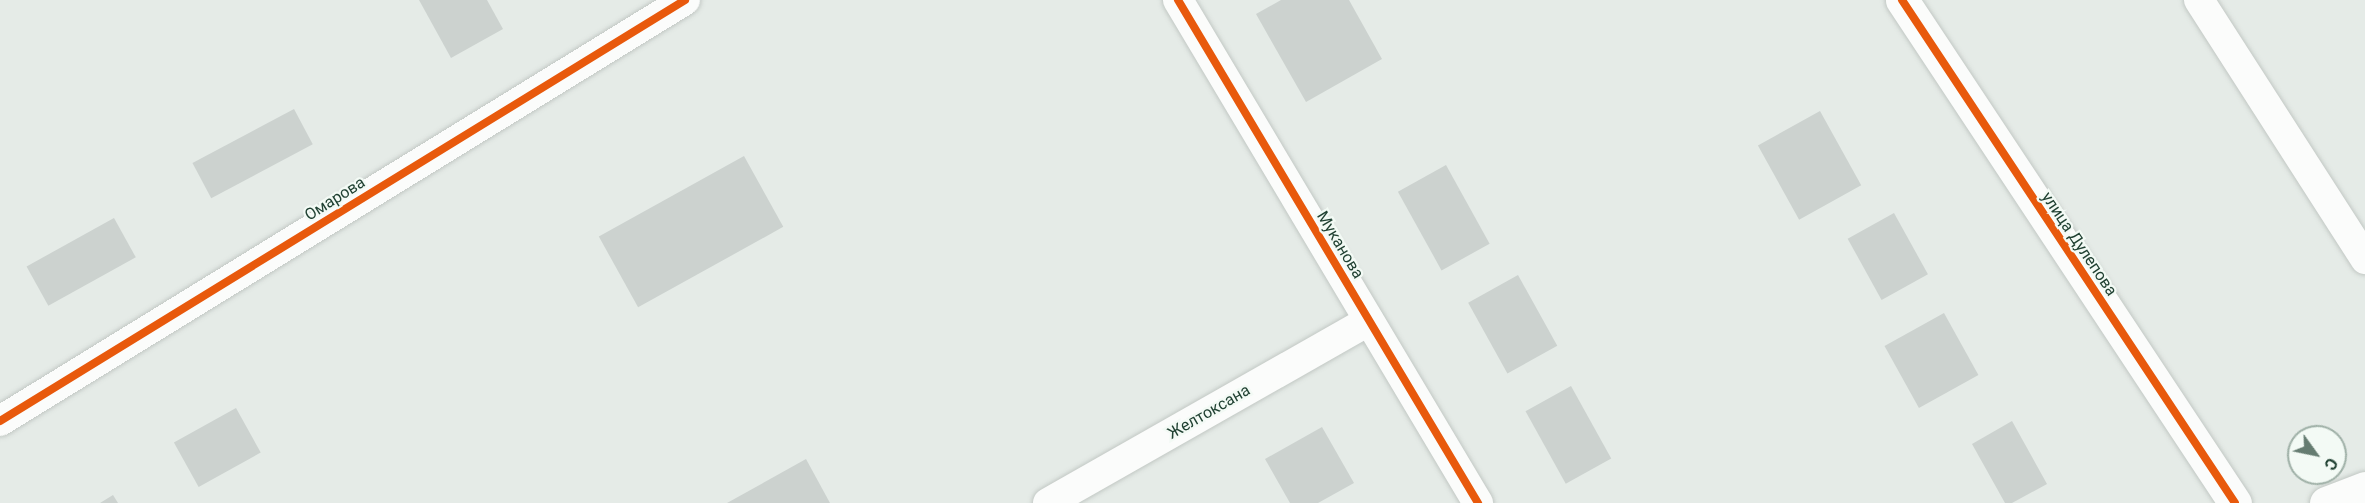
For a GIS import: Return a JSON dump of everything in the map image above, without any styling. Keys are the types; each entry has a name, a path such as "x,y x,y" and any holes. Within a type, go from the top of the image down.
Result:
{"street":[{"name":"Омарова","path":"0,421 685,0"},
{"name":"Муканова","path":"1178,0 1478,503"},
{"name":"улица Дулепова","path":"1902,0 2235,503"},
{"path":"2199,0 2365,259"},
{"name":"Желтоксана","path":"1048,503 1369,321"},
{"path":"2326,503 2365,488"}],"building":[{"path":"419,0 487,0 503,29 451,58"},
{"path":"1281,0 1349,0 1382,59 1306,102 1256,14"},
{"path":"294,109 313,144 211,198 192,163"},
{"path":"1820,111 1861,185 1799,220 1758,145"},
{"path":"744,156 783,227 638,307 599,236"},
{"path":"1446,165 1490,244 1442,270 1398,192"},
{"path":"1894,213 1928,274 1882,300 1848,239"},
{"path":"114,218 136,257 48,306 27,266"},
{"path":"1518,275 1557,346 1507,373 1468,303"},
{"path":"1944,313 1978,375 1919,408 1885,346"},
{"path":"1571,386 1611,459 1566,484 1526,411"},
{"path":"236,408 261,453 199,487 174,442"},
{"path":"2012,421 2047,484 2012,503 2005,503 1972,444"},
{"path":"1322,427 1354,483 1318,503 1290,503 1265,459"},
{"path":"806,459 830,503 727,503"},
{"path":"113,495 118,503 100,503"}],"cycle path":[{"path":"0,421 685,0"},
{"path":"1178,0 1478,503"},
{"path":"1902,0 2235,503"}]}
